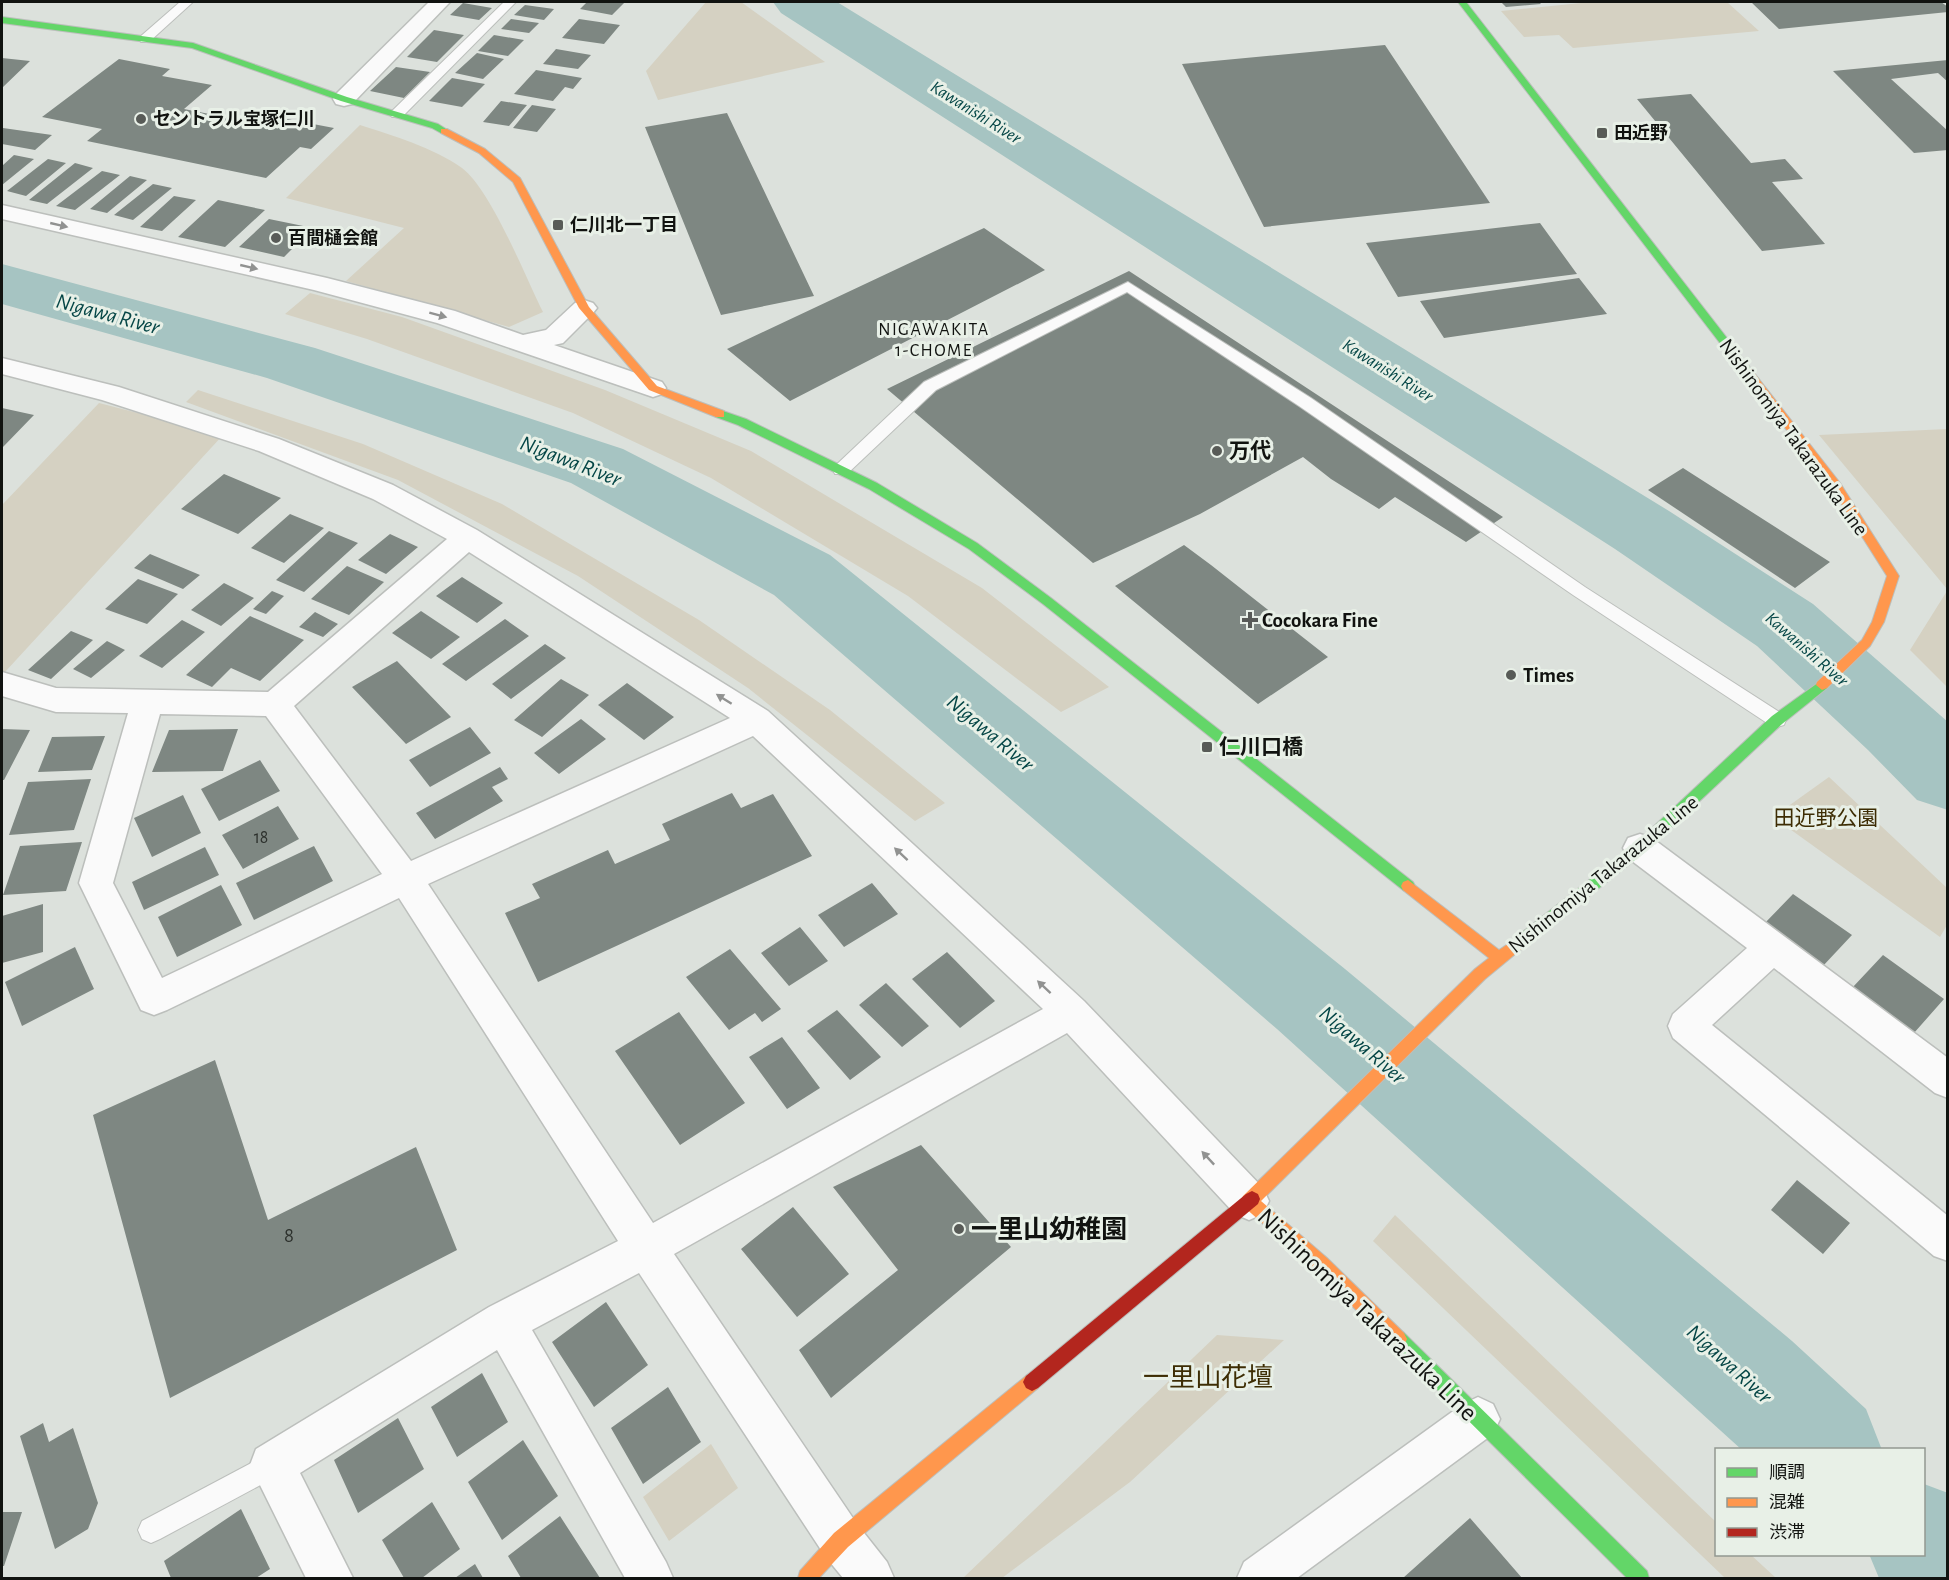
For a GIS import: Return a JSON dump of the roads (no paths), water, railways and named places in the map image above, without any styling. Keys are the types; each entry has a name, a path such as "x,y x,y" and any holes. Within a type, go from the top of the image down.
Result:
{"street":[{"path":"345,99 440,2"},
{"name":"Nishinomiya Takarazuka Line","path":"1462,2 1836,486 1893,576 1878,622 1866,643 1813,693 1777,720 1640,848 1480,974 1257,1193 1321,1264 1640,1578"},
{"path":"2,20 193,46 345,99 435,126 482,151 517,180 584,308 653,388"},
{"path":"2,212 318,283 446,317 653,388 742,422 873,486 982,552 1047,601 1500,959"},
{"path":"521,343 554,337 584,308"},
{"path":"2,366 104,391 269,445 383,492 468,537 757,720 1071,1012 1257,1193 841,1539 807,1578"},
{"path":"2,684 56,700 275,704 468,537"},
{"path":"147,702 96,883 154,999 405,879 757,720"},
{"path":"275,704 405,879 646,1248 841,1539 871,1578"},
{"path":"1640,848 1947,1081"},
{"path":"1773,947 1686,1026 1947,1242"},
{"path":"330,1578 272,1465 504,1322 646,1248 1071,1012"},
{"path":"504,1322 650,1578"},
{"path":"1260,1578 1478,1419"}],"lane":[{"path":"145,39 187,2"},
{"path":"397,114 510,2"},
{"path":"840,470 930,386 1128,286 1305,402 1579,591 1777,720"},
{"path":"151,1530 272,1465"}],"waterway":[{"name":"Kawanishi River","path":"800,2 1642,530 1785,625 1898,727 1948,776"},
{"name":"Nigawa River","path":"2,284 291,363 597,466 802,575 1311,999 1752,1381 1823,1448"},
{"name":"Nigawa River","path":"1925,1544 1948,1566"}],"place":[{"name":"セントラル宝塚仁川","path":"141,119"},
{"name":"田近野","path":"1602,133"},
{"name":"仁川北一丁目","path":"558,225"},
{"name":"百間樋会館","path":"276,238"},
{"name":"万代","path":"1217,451"},
{"name":"Cocokara Fine","path":"1250,620"},
{"name":"Times","path":"1511,675"},
{"name":"仁川口橋","path":"1207,747"},
{"name":"一里山幼稚園","path":"959,1229"}],"district":[{"name":"NIGAWAKITA 1-CHOME","path":"934,339"}],"park label":[{"name":"田近野公園","path":"1826,818"},
{"name":"一里山花壇","path":"1208,1377"}]}
